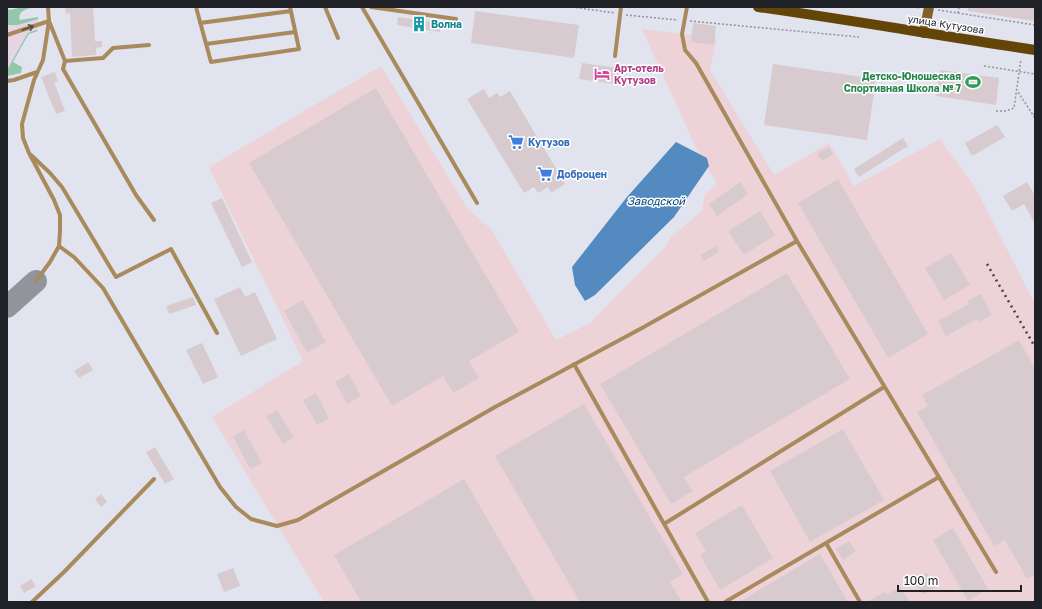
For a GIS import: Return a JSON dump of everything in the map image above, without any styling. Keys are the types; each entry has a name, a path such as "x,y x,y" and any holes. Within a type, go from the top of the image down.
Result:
{"main road":[{"name":"улица Кутузова","path":"758,7 863,22 1035,50"},
{"path":"924,33 928,8"}],"lane":[{"path":"36,281 50,262 58,246 60,232 60,215 54,200 28,153 23,138 22,124 37,72 43,60 49,21 48,7"},
{"path":"196,7 200,23 211,62 299,49 291,9 200,23"},
{"path":"325,7 338,38"},
{"path":"362,7 477,203"},
{"path":"371,7 456,19"},
{"path":"615,56 622,7"},
{"path":"687,7 682,34 685,50 696,63 797,241 996,572"},
{"path":"7,35 49,21"},
{"path":"49,21 65,61 62,69 136,195 154,220"},
{"path":"206,44 295,32"},
{"path":"65,61 103,58 113,48 149,45"},
{"path":"7,81 37,72"},
{"path":"28,153 50,173 62,187 116,277 172,249 217,333"},
{"path":"58,246 74,257 103,288 220,487 236,507 251,519 277,526 298,520 495,408 797,241"},
{"path":"574,364 708,602"},
{"path":"664,524 884,387"},
{"path":"725,602 939,477"},
{"path":"32,602 64,572 154,479"},
{"path":"826,543 860,602"}],"path":[{"path":"572,7 620,14 859,36"},
{"path":"913,7 928,8 1035,25"},
{"path":"958,13 959,7"},
{"path":"996,111 1006,111 1014,108 1021,59"},
{"path":"984,66 1035,74"},
{"path":"1016,89 1034,117"},
{"path":"1034,117 1035,109"}],"shaded area":[{"path":"38,19 38,31 36,30 28,33 7,70 7,24 18,25"},
{"path":"642,29 717,38 710,70 774,175 829,143 854,186 940,139 975,187 1035,304 1035,602 324,602 212,417 303,361 209,167 381,66 468,209 491,229 556,340 590,323 666,246 671,237 702,211 705,194 717,184 696,148"}],"green space":[{"path":"7,7 9,10 23,7 34,7 21,12 19,17 20,20 38,17 38,19 18,25 8,25"},
{"path":"36,30 38,31 29,34 13,62 22,67 21,73 7,76 7,70 26,36 28,33"}],"water":[{"name":"Заводской","path":"676,142 707,158 709,166 674,217 595,295 585,301 575,285 572,267 627,197"}],"building":[{"path":"65,7 93,7 95,41 102,41 102,47 96,48 96,55 72,57 70,13 66,14"},
{"path":"968,7 1035,7 1035,21 968,11"},
{"path":"475,11 579,25 574,58 471,43"},
{"name":"Волна","path":"398,17 440,23 440,32 397,25"},
{"path":"693,23 716,26 714,45 691,42"},
{"name":"Арт-отель Кутузов","path":"582,63 624,69 622,85 579,79"},
{"path":"773,64 876,79 867,140 764,125"},
{"path":"940,70 999,78 996,105 936,96"},
{"path":"55,72 58,81 54,82 65,111 56,114 41,77"},
{"path":"376,88 519,332 469,361 479,378 453,393 443,376 392,406 249,163"},
{"name":"Кутузов","path":"484,89 489,98 497,93 500,97 510,91 565,184 551,193 548,187 538,193 534,187 524,193 467,99"},
{"path":"997,125 1005,137 972,156 965,143"},
{"path":"903,138 908,146 859,177 854,169"},
{"path":"829,147 833,154 822,161 817,154"},
{"path":"838,179 928,334 888,358 798,203"},
{"path":"740,182 748,194 717,216 709,204"},
{"path":"1027,182 1035,196 1035,224 1024,204 1012,211 1003,196"},
{"path":"222,198 252,262 242,267 211,203"},
{"path":"760,211 775,235 744,255 728,231"},
{"path":"716,246 719,252 704,261 700,255"},
{"path":"951,253 970,285 944,300 925,268"},
{"path":"787,273 850,379 684,477 693,491 671,504 600,384"},
{"path":"240,287 245,297 255,292 277,339 241,356 214,299"},
{"path":"981,294 992,315 978,322 977,319 946,336 938,321 969,304 967,301"},
{"path":"193,297 196,305 169,314 166,306"},
{"path":"303,300 326,342 307,353 284,311"},
{"path":"1019,340 1035,369 1035,575 1027,579 1005,540 994,546 917,412 928,406 922,395"},
{"path":"202,343 218,377 203,384 186,350"},
{"path":"88,362 93,370 79,378 74,371"},
{"path":"349,374 361,396 347,404 335,382"},
{"path":"316,393 329,418 317,425 303,400"},
{"path":"584,404 683,574 670,582 682,602 580,602 495,456"},
{"path":"277,410 294,437 283,444 266,416"},
{"path":"843,429 884,500 810,542 770,471"},
{"path":"244,430 262,463 250,469 233,436"},
{"path":"155,447 174,479 165,484 146,452"},
{"path":"464,479 536,602 361,602 334,555"},
{"path":"101,494 107,502 101,507 95,499"},
{"path":"742,505 773,558 720,590 700,555 706,551 695,533"},
{"path":"953,528 988,589 968,601 933,540"},
{"path":"849,541 856,551 843,560 836,549"},
{"path":"820,554 848,602 739,602"},
{"path":"233,568 240,586 224,592 217,574"},
{"path":"927,573 936,587 923,595 914,581"},
{"path":"31,579 36,586 24,593 20,586"},
{"path":"900,587 910,602 867,602 884,592 886,595"}],"taxiway":[{"path":"7,307 36,281"}],"railway":[{"path":"987,264 1035,347"}],"place":[{"name":"Волна","path":"419,24"},
{"name":"Арт-отель Кутузов","path":"602,74"},
{"name":"Детско-Юношеская Спортивная Школа № 7","path":"973,82"},
{"name":"Кутузов","path":"516,142"},
{"name":"Доброцен","path":"545,174"}]}
